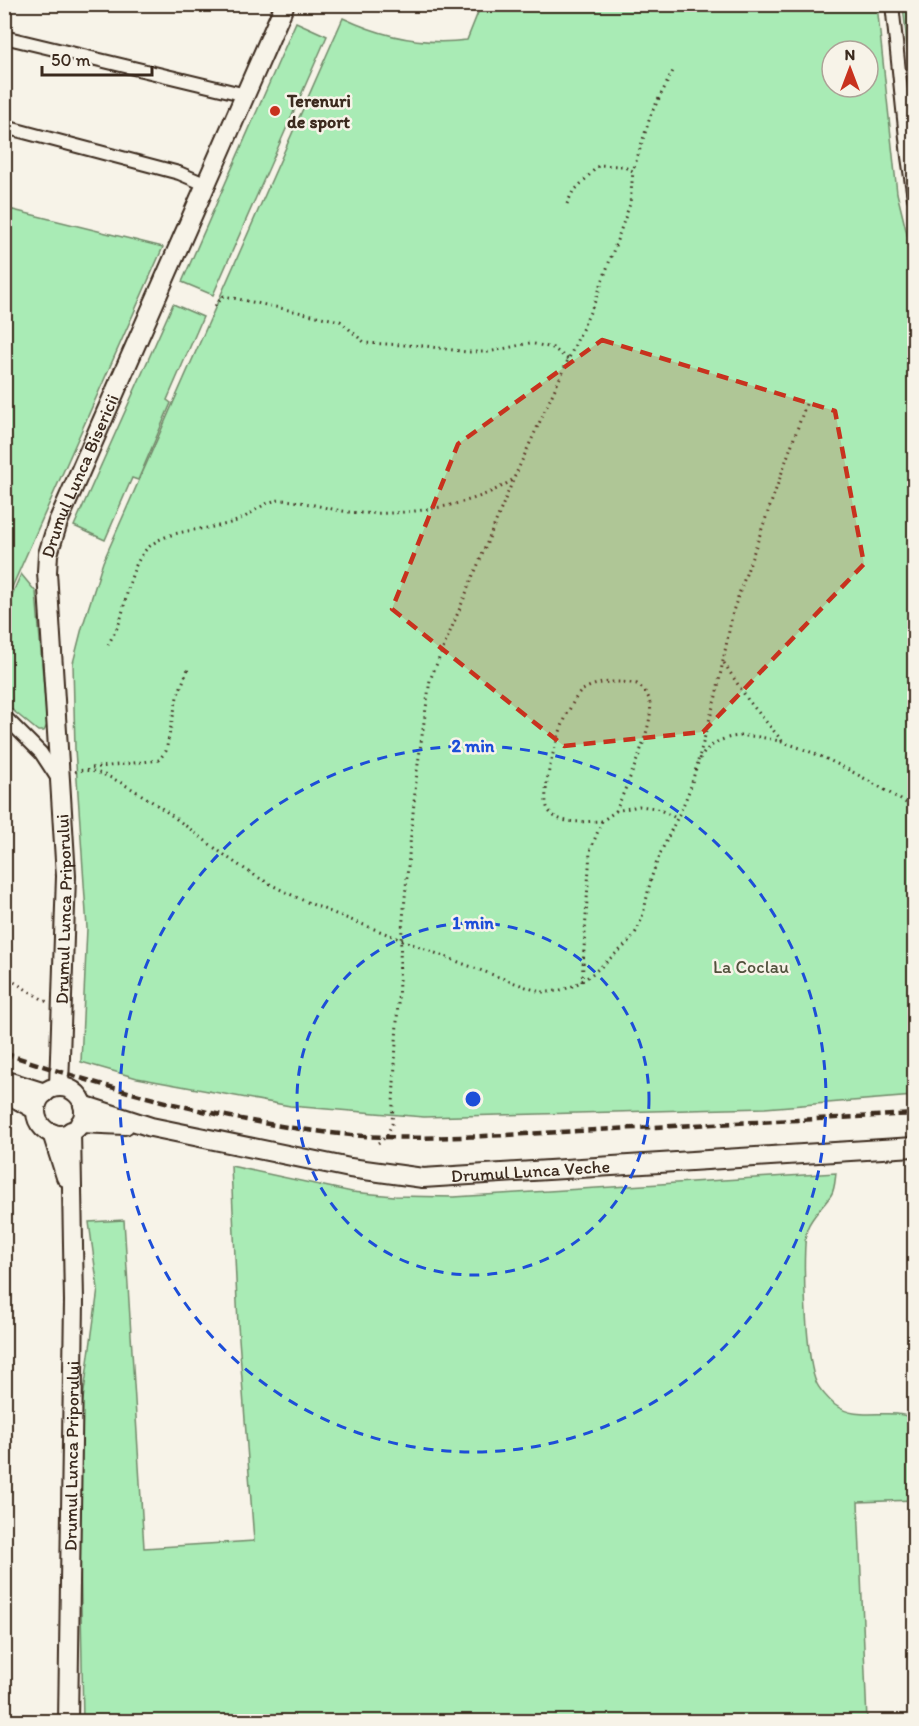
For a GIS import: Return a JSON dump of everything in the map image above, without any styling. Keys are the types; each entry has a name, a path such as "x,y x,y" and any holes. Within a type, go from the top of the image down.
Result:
{"street":[{"name":"Drumul Lunca Bisericii","path":"62,787 48,603 47,564 50,543 285,4"},
{"path":"892,4 908,157 915,198"},
{"path":"4,37 246,95"},
{"path":"9,128 167,170 207,185"},
{"name":"Drumul Lunca Priporului","path":"4,716 41,753 62,787 66,876 62,1011 52,1090"},
{"path":"4,1080 74,1092 82,1105 76,1127 52,1133 39,1123 36,1110 38,1101 52,1090"},
{"path":"4,1092 36,1110"},
{"name":"Drumul Lunca Veche","path":"82,1105 151,1127 351,1168 423,1178 915,1147"},
{"name":"Drumul Lunca Priporului","path":"68,1722 74,1300 70,1191 76,1127"},
{"name":"Drumul Lunca Veche","path":"76,1127 151,1127"},
{"name":"Drumul Lunca Priporului","path":"52,1133 70,1191"}],"path":[{"path":"378,1143 386,1137 392,1124 401,940 417,771 429,680 514,478 596,299 630,204 633,171 651,114 674,71"},
{"path":"567,204 572,193 599,165 622,166 633,171"},
{"path":"215,306 224,296 340,321 365,342 488,352 530,342 553,348 570,360"},
{"path":"87,769 108,776 163,809 265,883 401,940 540,992 560,990 582,982 634,935 643,915 655,867 678,819 697,765 723,662 733,611 806,404"},
{"path":"108,645 119,623 135,567 144,551 162,539 240,520 268,502 282,500 351,512 409,512 483,495 514,478"},
{"path":"723,662 748,700 784,743"},
{"path":"62,787 72,774 87,769 159,760 166,751 177,698 188,669"},
{"path":"602,821 565,821 549,811 544,801 545,788 567,713 581,691 602,682 637,684 646,693 651,704 635,766 616,811"},
{"path":"697,765 710,747 728,738 746,734 784,743 830,762 915,808"},
{"path":"582,982 590,851 602,821 616,811 639,806 656,808 678,819"},
{"path":"4,976 62,1011"}],"highlighted area":[{"path":"602,340 835,411 864,564 703,732 564,746 392,609 458,444"}],"green space":[{"name":"La Coclau","path":"481,5 877,5 897,193 914,263 914,1096 765,1108 424,1117 290,1106 137,1078 81,1062 87,928 75,749 73,663 103,562 343,18 388,35 419,41 467,40"},
{"path":"903,5 914,5 914,113"},
{"name":"Terenuri de sport","path":"296,22 327,36 213,295 182,282"},
{"path":"4,208 163,247 5,603"},
{"path":"173,304 203,317 167,400 171,403 138,480 132,478 105,540 74,526"},
{"path":"21,574 36,592 47,725 44,731 38,731 5,704 5,611"},
{"path":"231,1166 352,1192 394,1196 454,1197 836,1173 832,1193 809,1225 805,1241 807,1332 813,1372 822,1392 835,1405 844,1410 864,1414 905,1415 914,1419 914,1500 858,1502 867,1721 83,1722 78,1436 98,1289 89,1222 124,1220 144,1548 254,1541 238,1325"}],"railway":[{"path":"4,1053 87,1080 213,1113 298,1129 370,1136 429,1138 489,1136 914,1114"}],"place":[{"name":"Terenuri de sport","path":"275,111"}]}
